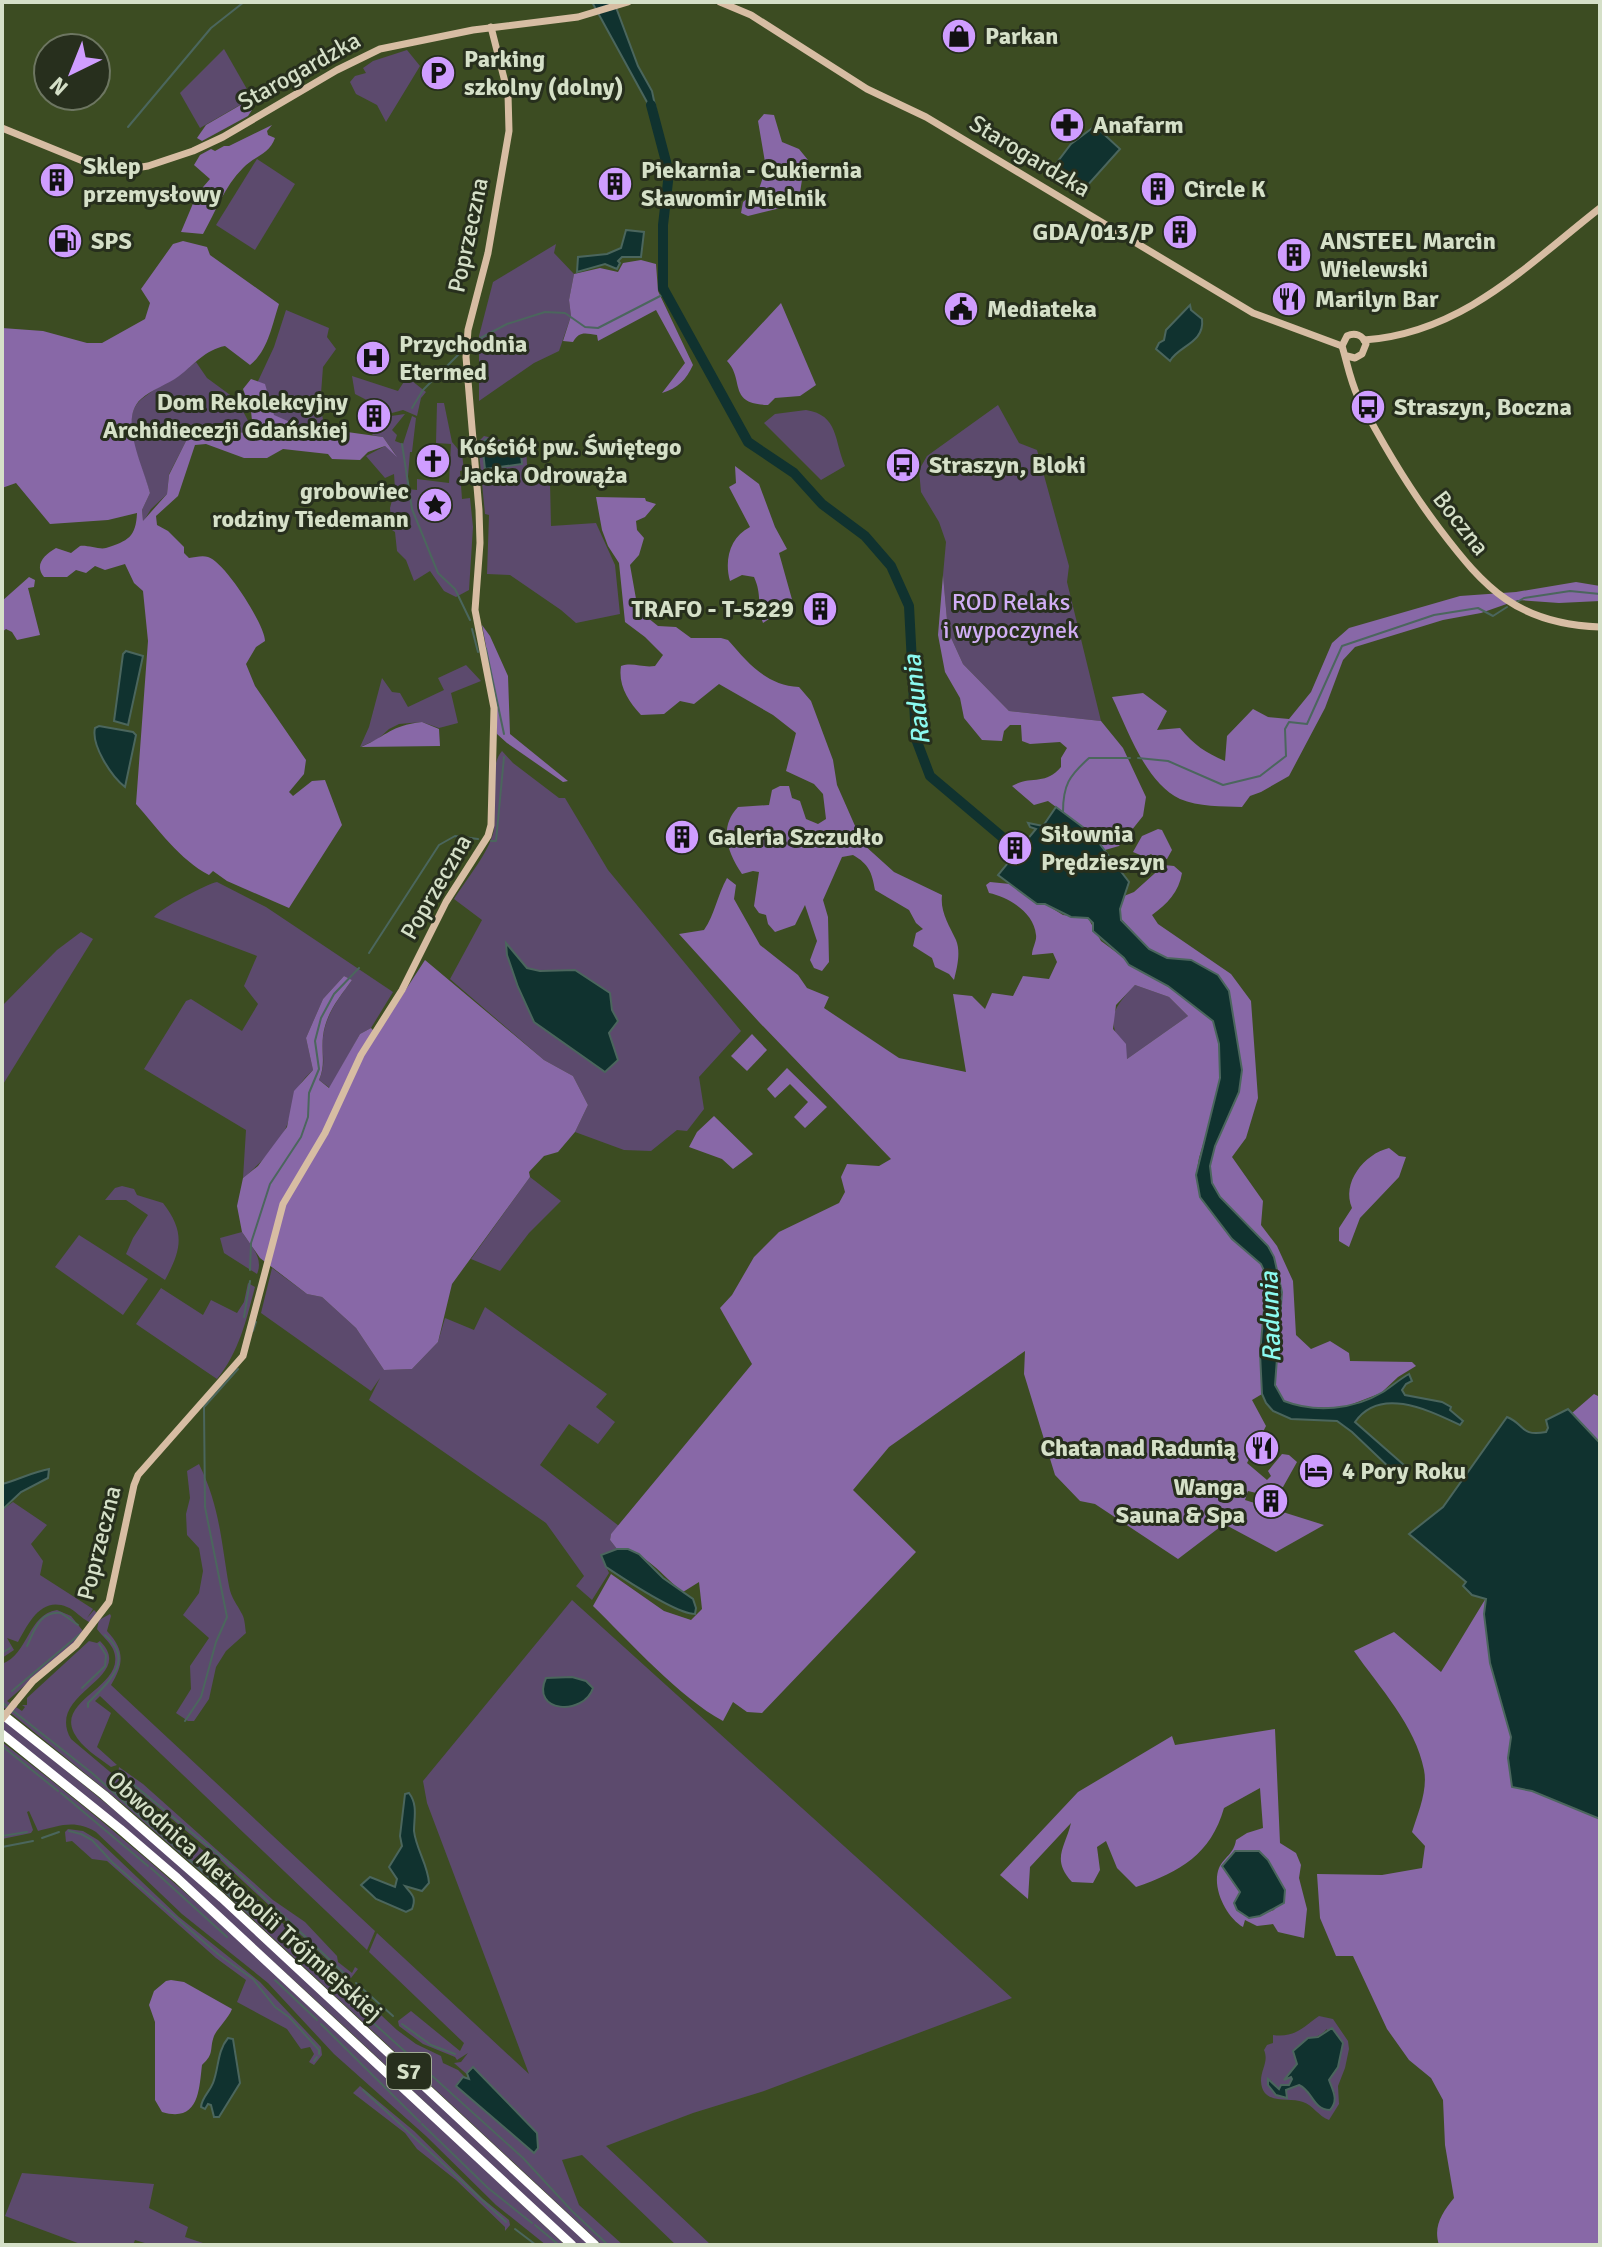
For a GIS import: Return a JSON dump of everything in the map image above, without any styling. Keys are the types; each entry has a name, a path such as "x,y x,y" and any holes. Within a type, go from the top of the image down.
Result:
{"highway":[{"name":"Obwodnica Metropolii Trójmiejskiej","path":"2,1717 104,1795 207,1884 595,2245"},
{"name":"Obwodnica Metropolii Trójmiejskiej","path":"2,1734 177,1878 572,2245"}],"street":[{"name":"Starogardzka","path":"720,2 763,22 867,89 926,117 1237,305 1278,324 1322,337 1343,342 1354,334 1365,344"},
{"name":"Starogardzka","path":"2,128 100,168 112,170 148,166 182,156 223,137 372,52 415,40 570,18 625,3"},
{"name":"Poprzeczna","path":"2,1717 49,1667 76,1645 109,1602 138,1475 243,1356 283,1204 325,1133 361,1055 402,990 446,902 488,836 491,825 494,708 475,610 479,510 466,341 488,253 509,122 508,94 491,27"},
{"path":"1343,342 1351,357 1362,354 1365,344 1429,326 1467,310 1600,208"},
{"name":"Boczna","path":"1351,357 1349,374 1358,397 1406,484 1482,582 1514,605 1538,616 1600,627"}],"green space":[{"path":"224,49 252,98 200,128 180,93"},
{"path":"407,50 420,66 386,122 377,105 356,94 350,82 355,76 366,73 363,68 373,61"},
{"path":"257,159 295,184 255,250 216,225"},
{"path":"556,244 554,253 574,274 569,300 571,316 559,351 534,363 479,401 479,336 493,282"},
{"path":"286,310 329,328 327,337 336,349 323,367 320,407 329,443 286,432 253,392 274,347"},
{"path":"196,362 207,378 237,400 253,430 248,433 201,429 186,441 169,474 167,494 143,522 142,510 150,493 134,443 132,418 135,407 143,398"},
{"path":"352,376 398,391 407,377 426,392 421,398 417,416 403,410 392,413 355,394"},
{"path":"437,403 444,403 452,442 462,454 462,499 470,498 473,527 469,590 456,597 444,591 430,571 414,581 406,560 397,551 395,532 392,530 390,508 395,489 394,474 385,478 366,456 385,446 396,455 383,437 372,435 384,420 383,412 391,416 405,414 392,430 397,435 395,441 403,444 412,416 416,418 407,489 417,490 417,479 449,483 451,444 436,443"},
{"name":"ROD Relaks i wypoczynek","path":"998,405 1019,443 1037,450 1069,566 1067,582 1101,721 1009,711 963,664 948,631 943,575 946,542 939,522 921,492 919,470 927,456"},
{"path":"806,410 817,413 830,423 845,466 821,480 764,423 775,414"},
{"path":"484,436 526,446 528,483 550,481 551,526 596,523 615,565 620,614 576,623 510,575 487,574 489,515 485,514 478,442"},
{"path":"466,665 481,681 451,693 458,723 439,728 422,722 399,724 360,747 369,727 382,678 392,692 400,693 408,707 444,690 438,678"},
{"path":"502,751 559,798 565,798 608,870 741,1031 699,1077 704,1109 687,1131 677,1130 651,1151 624,1150 575,1132 588,1105 573,1076 544,1060 450,979 482,920 454,899 492,837 495,767"},
{"path":"217,882 266,907 393,992 371,1028 360,1034 330,1088 319,1080 323,1068 325,1029 334,1007 352,980 344,976 323,999 306,1038 313,1070 297,1090 280,1139 243,1178 246,1130 144,1069 186,1001 191,999 242,1031 258,1004 244,986 257,956 154,917 184,897"},
{"path":"81,932 93,939 2,1086 2,1006 57,950"},
{"path":"1135,985 1169,997 1188,1016 1127,1059 1113,1020 1119,1004"},
{"path":"530,1177 561,1201 529,1233 500,1271 471,1259"},
{"path":"115,1188 134,1189 137,1195 163,1203 175,1223 179,1242 175,1260 165,1280 126,1254 148,1215 126,1200 105,1200"},
{"path":"242,1232 258,1257 257,1274 224,1253 220,1238"},
{"path":"79,1235 148,1279 123,1315 55,1267"},
{"path":"272,1268 307,1294 322,1297 356,1328 384,1370 412,1369 438,1342 445,1318 474,1330 485,1307 607,1394 596,1407 615,1422 598,1444 569,1424 540,1465 619,1526 611,1534 610,1540 617,1549 601,1555 609,1573 592,1600 576,1586 584,1576 546,1523 369,1400 380,1378 371,1391 261,1313"},
{"path":"248,1283 255,1287 245,1324 231,1358 217,1379 136,1324 161,1288 203,1315 211,1300 237,1313 244,1302"},
{"path":"199,1464 216,1510 230,1590 243,1616 246,1633 226,1651 216,1667 209,1699 194,1721 188,1721 176,1713 191,1689 190,1666 209,1638 183,1615 199,1593 203,1571 199,1548 187,1535 186,1514 190,1498 187,1471"},
{"path":"13,1502 47,1525 31,1544 43,1561 40,1575 93,1609 87,1618 94,1610 97,1613 89,1622 67,1607 50,1605 43,1608 31,1620 18,1642 7,1638 14,1650 2,1658 2,1510"},
{"path":"572,1600 1012,1998 606,2146 711,2245 676,2245 582,2155 562,2160 579,2205 623,2245 602,2245 215,1884 2,1706 2,1664 18,1652 47,1613 57,1610 71,1616 83,1631 76,1641 7,1701 22,1711 25,1707 22,1705 27,1705 27,1698 89,1641 100,1641 109,1654 108,1666 69,1709 66,1723 71,1739 217,1862 397,2030 458,2070 468,2080 456,2086 534,2152 538,2148 537,2133 473,2067 470,2077 454,2063 461,2062 468,2053 457,2060 423,2044 399,2026 398,2021 411,2011 460,2051 464,2043 369,1952 377,1933 529,2074 427,1803 423,1781"},
{"path":"110,1614 107,1631 117,1644 121,1657 111,1685 375,1931 367,1950 100,1696 95,1701 111,1713 97,1747 117,1765 111,1767 77,1738 71,1721 75,1710 103,1683 115,1662 110,1643 97,1629 99,1620"},
{"path":"2,1718 174,1859 590,2245 577,2245 223,1916 2,1729"},
{"path":"2,1742 76,1800 220,1923 565,2245 546,2245 496,2205 426,2136 334,2054 268,1983 182,1914 96,1832 74,1825 38,1831 29,1811 31,1833 2,1839"},
{"path":"119,1767 143,1784 273,1900 305,1922 337,1956 338,1962 352,1973 355,1967 358,1969 351,1978 346,1977 214,1854 118,1774"},
{"path":"68,1829 83,1831 98,1840 179,1917 260,1982 321,2047 322,2055 314,2065 309,2062 314,2054 310,2047 301,2049 287,2029 237,2002 246,1980 216,1958 107,1861 92,1859 72,1841 66,1842 65,1832"},
{"path":"1319,2016 1333,2019 1348,2041 1349,2049 1338,2086 1339,2104 1329,2120 1303,2102 1271,2097 1266,2094 1261,2081 1266,2058 1264,2050 1273,2043 1273,2035 1293,2033","holes":["1327,2029 1332,2075 1329,2080 1335,2094 1334,2105 1299,2085 1286,2090 1285,2094 1268,2085 1271,2080 1274,2088 1289,2085 1292,2079 1288,2075 1297,2064 1293,2051"]},
{"path":"360,2086 414,2131 483,2199 509,2220 510,2225 505,2231 505,2227 456,2180 417,2149 405,2133 353,2093"},
{"path":"22,2173 154,2184 149,2208 188,2227 185,2237 209,2245 151,2245 135,2240 133,2245 83,2245 5,2216"}],"shaded area":[{"path":"244,103 250,105 252,110 248,116 202,141 197,138 206,125"},
{"path":"764,114 774,115 782,142 799,149 808,160 799,199 789,206 748,216 741,213 743,202 759,189 766,168 758,121"},
{"path":"272,125 267,131 275,138 272,144 236,175 203,234 181,232 197,194 210,179 194,165 200,155 211,149 215,151 229,146"},
{"path":"183,241 207,247 210,255 279,304 265,345 250,365 225,346 218,348 145,396 135,408 132,431 150,493 142,510 143,521 167,494 169,475 186,441 201,429 248,433 253,430 251,411 243,389 251,379 265,384 274,415 297,425 383,437 397,457 385,446 368,452 360,460 332,459 328,454 283,449 267,458 244,458 206,444 195,445 178,496 156,516 157,525 184,547 184,553 189,558 206,556 215,561 234,582 251,609 265,641 256,647 246,664 255,686 306,760 304,774 289,792 293,796 312,781 325,780 342,825 289,908 227,881 213,871 209,875 198,869 136,804 148,641 143,591 134,583 125,564 105,570 95,566 86,573 76,570 67,577 44,577 41,573 40,564 56,548 71,553 80,546 103,548 125,540 133,533 137,513 108,520 50,524 16,483 2,488 2,328 43,331 87,343 102,343 145,319 150,303 141,289 173,244"},
{"path":"641,260 656,264 658,291 693,365 681,383 662,393 685,363 656,310 598,341 597,335 586,333 580,334 573,342 563,341 571,316 569,300 574,274 600,268 618,272 623,263"},
{"path":"781,303 816,385 800,396 775,398 768,405 755,404 742,396 727,361"},
{"path":"735,466 759,484 787,549 779,553 793,603 763,623 754,577 742,575 730,581 728,573 728,557 733,543 750,527 729,487 736,483"},
{"path":"596,497 645,498 656,504 645,517 636,521 637,530 644,538 639,555 630,565 638,610 658,626 676,627 691,638 728,640 759,672 777,682 799,687 811,701 833,760 837,785 863,844 894,872 942,895 944,913 958,950 954,980 935,967 932,958 913,946 916,933 923,929 909,910 875,890 869,870 853,855 842,857 823,900 828,917 829,962 822,971 814,968 810,960 817,941 805,905 795,925 775,932 768,924 766,915 759,913 754,906 759,872 742,874 729,849 727,832 732,815 738,807 769,805 772,790 789,786 792,798 800,801 806,819 818,824 826,819 823,794 814,784 786,771 796,733 773,715 719,684 694,704 680,701 664,714 641,715 632,704 623,686 621,666 655,666 663,655 625,622 619,563 602,530"},
{"path":"943,575 948,631 963,664 1009,711 1101,721 1123,748 1146,797 1143,816 1119,846 1105,850 1092,834 1048,801 1034,805 1012,786 1055,773 1061,767 1061,758 1067,748 1060,742 1030,744 1022,741 1021,725 1010,725 1004,731 1002,741 982,740 964,718 960,698 945,672 938,635"},
{"path":"29,577 35,580 34,587 28,588 40,635 17,640 12,632 6,629 2,632 2,601"},
{"path":"1576,582 1600,586 1600,601 1559,603 1518,600 1355,647 1343,660 1325,708 1289,776 1250,796 1242,807 1195,803 1180,799 1168,791 1147,768 1112,697 1143,693 1167,711 1157,730 1180,728 1201,748 1225,761 1227,736 1253,709 1268,717 1289,719 1311,692 1332,643 1349,628 1460,596 1516,592"},
{"path":"482,625 508,676 510,734 568,781 563,782 497,734 493,684"},
{"path":"422,722 439,729 440,746 361,747 396,729"},
{"path":"1162,830 1172,850 1167,859 1151,854 1145,857 1133,852 1142,836"},
{"path":"1164,865 1174,866 1182,873 1172,897 1152,915 1158,924 1231,974 1251,1001 1258,1098 1246,1138 1232,1157 1263,1201 1261,1225 1277,1246 1293,1281 1296,1335 1311,1349 1330,1341 1349,1353 1350,1361 1412,1362 1416,1366 1381,1393 1342,1408 1301,1407 1284,1401 1275,1385 1282,1292 1274,1257 1268,1246 1220,1197 1212,1183 1210,1166 1215,1146 1239,1092 1242,1070 1229,991 1191,960 1167,958 1149,949 1121,919 1124,896 1134,892"},
{"path":"727,878 736,885 734,899 760,945 798,975 807,988 829,997 824,1008 899,1058 966,1072 953,994 972,996 985,1009 992,993 1013,996 1023,976 1049,979 1057,962 1053,953 1032,955 1036,937 1030,919 1012,902 989,893 986,885 990,882 1010,884 1037,904 1045,904 1063,915 1088,918 1101,941 1129,965 1168,986 1213,1021 1219,1044 1220,1078 1196,1175 1200,1197 1232,1239 1261,1264 1267,1277 1260,1353 1262,1394 1252,1400 1266,1426 1247,1463 1267,1480 1271,1476 1268,1471 1282,1454 1289,1455 1297,1462 1283,1487 1274,1488 1269,1496 1248,1491 1245,1500 1324,1525 1276,1552 1224,1524 1178,1559 1095,1504 1080,1501 1055,1475 1024,1374 1025,1351 889,1447 853,1490 916,1552 762,1713 747,1712 733,1702 723,1721 707,1711 655,1668 593,1606 611,1574 664,1611 691,1620 702,1609 699,1582 683,1592 644,1559 627,1550 617,1549 610,1540 611,1534 752,1364 720,1308 732,1295 754,1257 779,1232 839,1203 845,1192 841,1177 847,1164 879,1166 891,1159 679,934 704,930","holes":["1135,985 1169,997 1188,1016 1127,1059 1126,1044 1113,1029 1116,1005"]},
{"path":"425,960 544,1060 573,1076 588,1105 575,1132 558,1152 544,1156 529,1172 530,1177 452,1284 438,1342 412,1369 384,1370 356,1328 322,1297 307,1294 260,1258 242,1232 237,1206 243,1178 258,1166 287,1127 294,1091 313,1070 306,1038 323,999 344,976 352,980 334,1006 325,1028 319,1080 329,1088 360,1034 371,1028 377,1034"},
{"path":"752,1034 767,1050 747,1071 731,1056"},
{"path":"787,1068 827,1107 805,1128 794,1117 808,1102 790,1084 775,1098 767,1089"},
{"path":"714,1116 753,1154 733,1169 722,1159 689,1147 697,1132"},
{"path":"1389,1148 1406,1157 1399,1177 1360,1218 1349,1247 1339,1241 1339,1228 1352,1208 1349,1198 1352,1180 1371,1156"},
{"path":"1594,1394 1600,1397 1600,1443 1572,1413"},
{"path":"1486,1598 1484,1614 1490,1663 1511,1737 1508,1758 1512,1786 1600,1819 1600,2245 1439,2245 1437,2232 1440,2220 1454,2198 1445,2145 1443,2100 1431,2078 1409,2060 1387,2029 1353,1956 1336,1956 1320,1918 1317,1874 1382,1875 1422,1868 1425,1846 1412,1832 1425,1785 1420,1754 1405,1723 1354,1651 1394,1632 1441,1672"},
{"path":"1275,1729 1280,1843 1296,1853 1301,1865 1299,1878 1307,1909 1304,1938 1278,1932 1273,1924 1257,1926 1245,1920 1243,1927 1226,1910 1219,1893 1219,1868 1236,1840 1263,1828 1260,1788 1224,1808 1211,1838 1192,1859 1166,1875 1136,1887 1117,1868 1106,1841 1097,1847 1100,1870 1093,1883 1072,1882 1061,1860 1071,1823 1030,1867 1028,1899 1000,1875 1078,1792 1172,1736 1175,1745","holes":["1268,1860 1285,1890 1274,1910 1249,1918 1237,1910 1234,1903 1240,1892 1237,1884"]},
{"path":"171,1980 184,1982 232,2009 215,2033 210,2054 202,2065 195,2102 183,2113 174,2114 162,2112 155,2100 155,2022 149,2005 154,1991"}],"water":[{"path":"592,2 614,2 638,66 652,91 659,124"},
{"path":"1095,126 1120,149 1086,187 1052,169 1071,144"},
{"path":"626,230 644,232 641,257 622,257 617,269 605,264 577,272 578,257 607,254 621,248"},
{"path":"1190,305 1191,310 1202,319 1202,327 1195,339 1170,361 1156,349 1164,340 1166,330"},
{"path":"486,439 520,448 522,464 485,469 482,443"},
{"path":"126,651 143,656 128,725 114,721 123,654"},
{"path":"99,726 136,735 125,787 108,768 99,751 95,728"},
{"path":"1056,807 1092,834 1129,882 1120,909 1121,920 1149,949 1167,958 1191,960 1218,975 1229,991 1242,1070 1239,1092 1215,1146 1210,1166 1212,1183 1220,1197 1268,1246 1274,1257 1282,1292 1275,1385 1284,1401 1308,1407 1347,1406 1383,1392 1409,1374 1412,1381 1402,1390 1405,1395 1442,1402 1463,1421 1460,1425 1405,1404 1377,1405 1365,1411 1355,1422 1404,1465 1395,1473 1337,1421 1291,1419 1273,1411 1266,1403 1262,1394 1260,1353 1267,1277 1261,1264 1232,1239 1200,1197 1196,1175 1220,1078 1219,1044 1213,1021 1168,986 1129,965 1093,931 1093,923 1088,918 1071,917 1045,904 1037,904 998,875 1036,829 1028,823 1043,826"},
{"path":"506,943 527,968 540,971 575,970 610,993 612,1010 618,1021 609,1033 618,1060 605,1072 534,1022 518,987"},
{"path":"1568,1409 1600,1443 1600,1819 1532,1791 1512,1787 1508,1758 1511,1737 1490,1663 1484,1614 1486,1599 1472,1595 1463,1586 1466,1582 1409,1534 1443,1507 1507,1417 1531,1433 1546,1432 1546,1420"},
{"path":"49,1469 48,1478 21,1492 2,1510 2,1484"},
{"path":"628,1549 639,1554 663,1578 693,1599 695,1614 663,1602 606,1567 601,1555"},
{"path":"572,1677 586,1681 593,1688 588,1697 580,1703 560,1707 545,1698 546,1678"},
{"path":"409,1793 415,1807 415,1838 429,1883 422,1891 405,1886 414,1901 412,1909 406,1912 376,1899 361,1885 370,1877 395,1887 397,1879 389,1867 402,1846 400,1836 405,1794"},
{"path":"1235,1851 1259,1851 1268,1860 1285,1890 1284,1903 1260,1916 1249,1918 1237,1910 1234,1903 1240,1892 1222,1866"},
{"path":"1332,2028 1343,2043 1338,2067 1329,2080 1335,2099 1330,2110 1320,2107 1299,2085 1286,2090 1287,2098 1276,2095 1268,2085 1268,2079 1279,2089 1281,2085 1289,2085 1291,2077 1284,2080 1297,2064 1293,2051 1308,2038 1318,2037"},
{"path":"228,2038 233,2039 240,2083 219,2117 214,2117 211,2105 208,2104 205,2109 201,2107 213,2083 222,2048"},
{"path":"473,2067 537,2133 538,2148 534,2153 456,2086 463,2077 469,2079 467,2073"}],"waterway":[{"path":"128,127 211,28 244,2"},
{"name":"Radunia","path":"651,105 669,173 663,225 663,288 748,442 794,473 822,504 865,536 891,566 909,606 916,739 930,776 1027,858"},
{"path":"471,343 507,324 545,312 565,313 585,327 598,328 666,293"},
{"path":"412,408 423,390 462,351"},
{"path":"402,444 412,509 438,573 455,589 470,620"},
{"path":"1517,602 1524,598 1570,591 1600,594"},
{"path":"1138,758 1168,761 1223,785 1260,776 1286,756 1285,729 1289,722 1307,724 1342,646 1434,615 1478,608 1493,616 1507,607"},
{"path":"472,629 478,652"},
{"path":"486,649 504,734"},
{"path":"491,841 496,841 504,757"},
{"path":"1063,812 1068,782 1089,758 1130,758"},
{"path":"369,953 439,845 455,836 478,839"},
{"path":"250,1270 251,1243 270,1184 301,1137 308,1117 309,1093 319,1069 315,1041 321,1018 334,994 359,968"},
{"path":"244,1317 250,1281"},
{"path":"253,1331 256,1322"},
{"path":"185,1721 201,1697 216,1642 227,1617 205,1507 204,1407 238,1369"},
{"path":"27,1646 39,1622 48,1615 61,1613 78,1625"},
{"path":"12,1691 80,1634"},
{"path":"88,1707 88,1703 110,1680 118,1663 114,1645 105,1635"},
{"path":"82,1688 105,1666 106,1655 99,1644"},
{"path":"2,1653 10,1648"},
{"path":"2,1702 7,1706"},
{"path":"12,1710 92,1773 254,1917"},
{"path":"2,1746 58,1791"},
{"path":"123,1776 218,1854 348,1977"},
{"path":"61,1793 148,1866"},
{"path":"69,1831 92,1840 112,1862 219,1955 253,1979 275,2007 289,2017 319,2050 319,2054"},
{"path":"2,1836 27,1832"},
{"path":"42,1838 59,1832"},
{"path":"2,1847 33,1841"},
{"path":"151,1868 227,1937"},
{"path":"307,1963 523,2158 608,2245"},
{"path":"275,1980 317,2020"},
{"path":"356,1983 393,2016"},
{"path":"321,2024 420,2122"},
{"path":"402,2024 431,2045 455,2054"},
{"path":"314,2061 317,2057"},
{"path":"363,2090 506,2222"},
{"path":"422,2124 488,2188 532,2223"},
{"path":"535,2225 559,2245"},
{"path":"515,2229 536,2245"}],"place":[{"name":"Parkan","path":"959,36"},
{"name":"Parking szkolny (dolny)","path":"438,73"},
{"name":"Anafarm","path":"1067,125"},
{"name":"Sklep przemysłowy","path":"57,180"},
{"name":"Piekarnia - Cukiernia Sławomir Mielnik","path":"615,184"},
{"name":"Circle K","path":"1158,189"},
{"name":"GDA/013/P","path":"1180,232"},
{"name":"SPS","path":"65,241"},
{"name":"ANSTEEL Marcin Wielewski","path":"1294,255"},
{"name":"Marilyn Bar","path":"1289,299"},
{"name":"Mediateka","path":"961,309"},
{"name":"Przychodnia Etermed","path":"373,358"},
{"name":"Straszyn, Boczna","path":"1368,407"},
{"name":"Dom Rekolekcyjny Archidiecezji Gdańskiej","path":"374,416"},
{"name":"Kościół pw. Świętego Jacka Odrowąża","path":"433,461"},
{"name":"Straszyn, Bloki","path":"903,465"},
{"name":"grobowiec rodziny Tiedemann","path":"435,505"},
{"name":"TRAFO - T-5229","path":"820,609"},
{"name":"Galeria Szczudło","path":"682,837"},
{"name":"Siłownia Prędzieszyn","path":"1015,848"},
{"name":"Chata nad Radunią","path":"1262,1448"},
{"name":"4 Pory Roku","path":"1316,1471"},
{"name":"Wanga Sauna & Spa","path":"1271,1501"}]}
